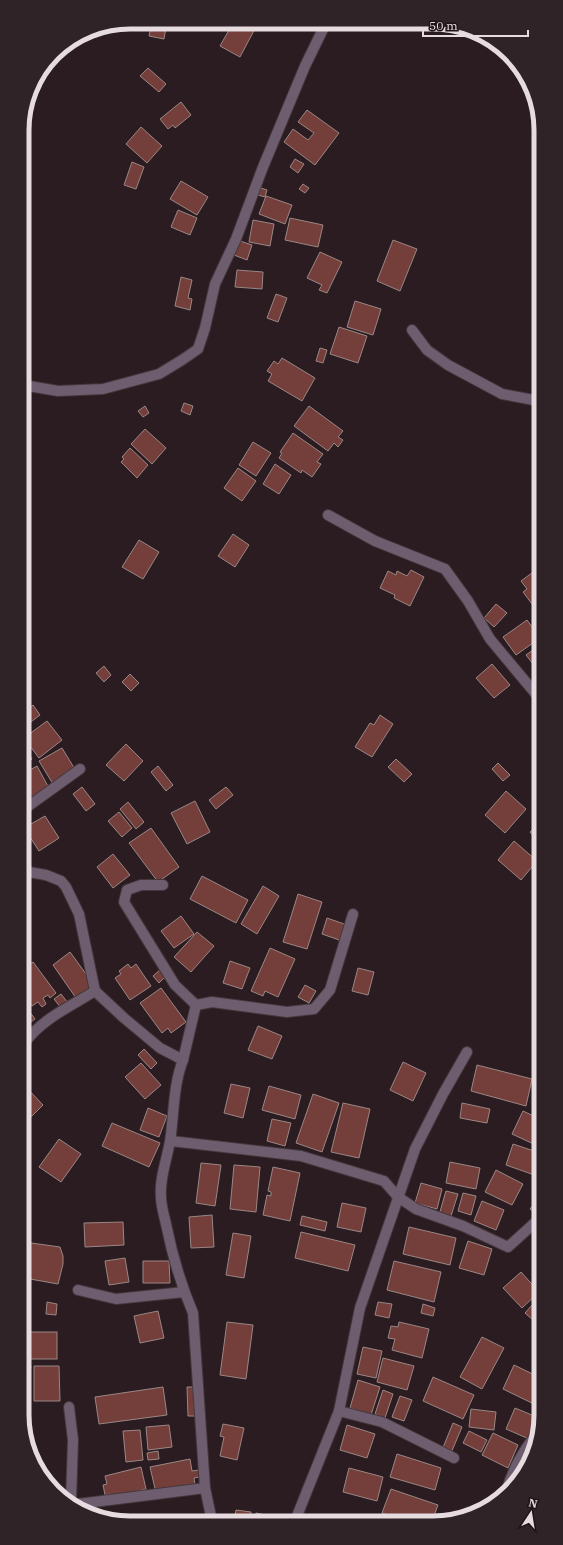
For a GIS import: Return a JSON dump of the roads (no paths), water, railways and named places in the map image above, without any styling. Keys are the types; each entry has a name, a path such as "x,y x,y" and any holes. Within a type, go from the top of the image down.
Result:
{"street":[{"path":"29,386 58,392 103,389 158,374 198,349 205,328 215,284 236,239 263,167 305,66 323,29"},
{"path":"412,330 427,350 448,365 502,394 534,400"},
{"path":"328,515 375,541 445,569 468,601 490,639 534,692"},
{"path":"29,806 80,769"},
{"path":"29,873 53,877 61,881 66,887 79,914 95,991 160,1048 183,1060"},
{"path":"163,885 141,885 127,890 124,902 175,985 196,1005"},
{"path":"196,1005 212,1002 287,1012 314,1009 330,990 353,914"},
{"path":"29,1037 52,1018 95,991"},
{"path":"196,1005 183,1060 178,1074 171,1141 162,1178 160,1197 172,1255 179,1271 184,1292 193,1314 205,1488 211,1516"},
{"path":"297,1516 339,1411 360,1308 415,1149 443,1094 467,1052"},
{"path":"171,1141 301,1156 384,1181 398,1197 416,1209 463,1226 508,1246 534,1223"},
{"path":"78,1290 116,1299 184,1292"},
{"path":"69,1407 73,1440 71,1497"},
{"path":"339,1411 382,1422 454,1458"},
{"path":"509,1482 518,1460 530,1443"},
{"path":"82,1503 205,1488"}]}
